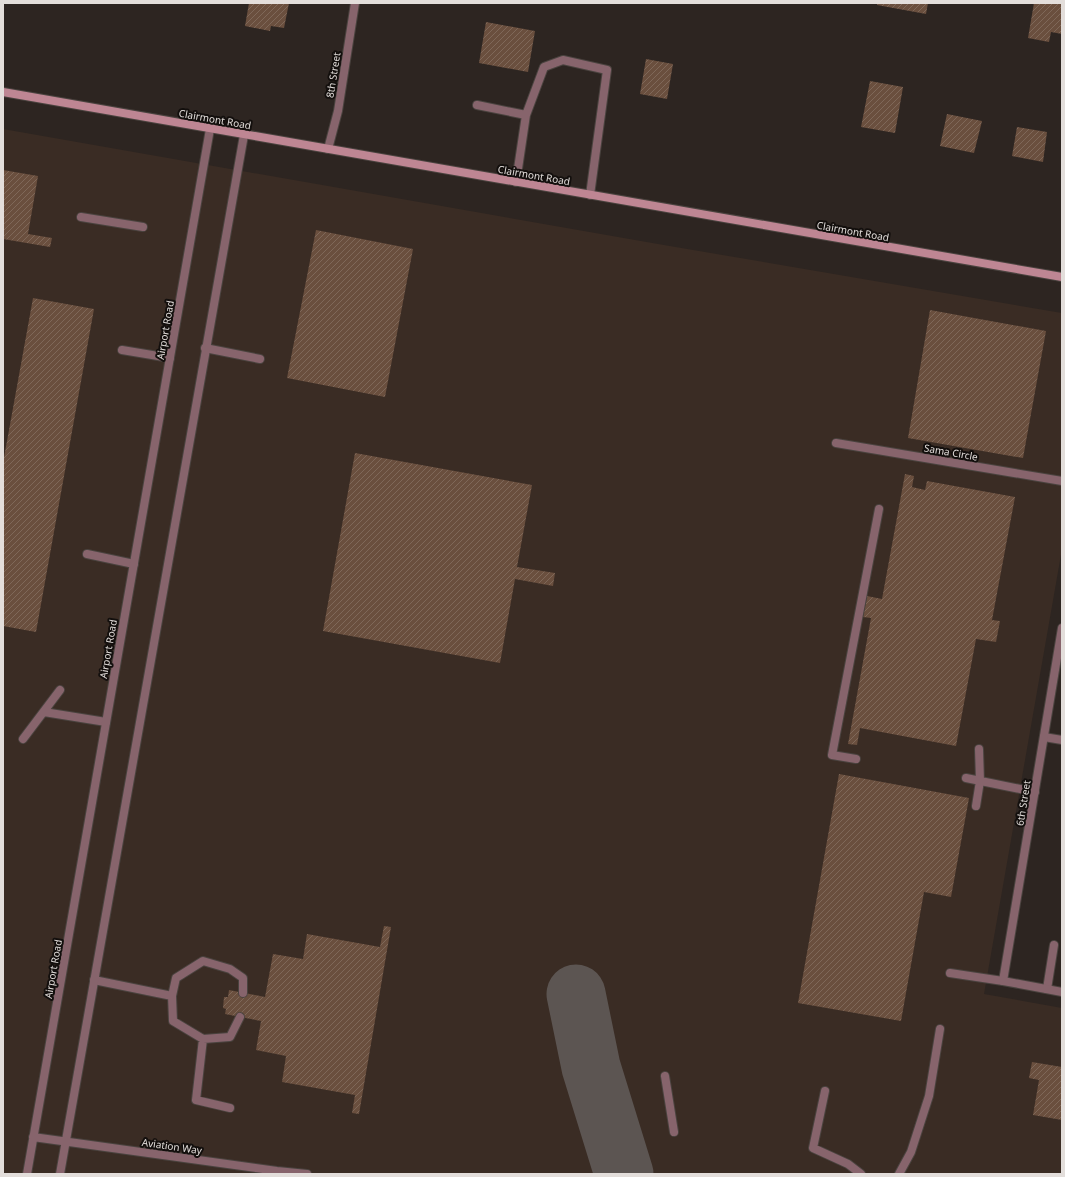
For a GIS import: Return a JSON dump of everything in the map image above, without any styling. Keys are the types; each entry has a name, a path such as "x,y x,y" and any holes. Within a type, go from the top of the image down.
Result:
{"main road":[{"name":"Clairmont Road","path":"3,92 1062,277"}],"street":[{"name":"8th Street","path":"328,149 338,111 355,3"},
{"path":"516,182 526,115 544,67 563,60 607,70 590,195"},
{"path":"477,105 526,115"},
{"name":"Airport Road","path":"26,1174 210,128"},
{"path":"60,1174 244,135"},
{"path":"81,217 143,227"},
{"path":"206,348 260,359"},
{"path":"122,350 170,358"},
{"name":"Sama Circle","path":"836,443 1062,481"},
{"path":"856,759 832,755 879,509"},
{"path":"87,554 134,564"},
{"name":"6th Street","path":"1003,981 1062,628"},
{"path":"23,739 60,690"},
{"path":"44,712 106,722"},
{"path":"1044,737 1062,740"},
{"path":"976,806 980,781 979,749"},
{"path":"966,778 1035,792"},
{"path":"1047,989 1054,944"},
{"path":"240,1017 230,1037 203,1039 173,1021 172,996 176,978 203,961 230,969 243,978 243,993"},
{"path":"950,973 1062,992"},
{"path":"94,980 172,996"},
{"path":"899,1174 911,1152 929,1096 940,1029"},
{"path":"203,1039 196,1100 230,1108"},
{"path":"665,1076 674,1132"},
{"path":"825,1090 813,1148 848,1164 862,1174"},
{"name":"Aviation Way","path":"33,1136 277,1171 308,1174"}],"shaded area":[{"path":"3,129 1062,313 1062,549 984,994 1062,1008 1062,1174 3,1174"}],"building":[{"path":"249,3 289,3 284,28 271,26 270,31 245,26"},
{"path":"878,3 928,3 926,14 877,5"},
{"path":"1034,3 1062,3 1062,34 1051,32 1049,42 1028,38"},
{"path":"486,22 535,31 528,72 479,63"},
{"path":"646,59 673,64 667,99 640,94"},
{"path":"870,81 903,87 895,133 861,127"},
{"path":"947,114 982,121 974,153 940,146"},
{"path":"1017,127 1047,132 1043,162 1012,156"},
{"path":"3,170 38,176 28,234 52,238 50,247 3,239"},
{"path":"316,230 413,249 385,397 287,378"},
{"path":"33,298 94,309 36,632 3,626 3,463"},
{"path":"930,310 1046,331 1023,458 908,438"},
{"path":"355,453 532,485 517,567 555,573 553,586 515,579 500,663 323,631"},
{"path":"905,474 914,476 912,487 925,490 927,481 1015,497 992,620 1000,621 996,642 976,639 956,746 860,728 857,745 848,744 871,618 863,617 867,596 882,599"},
{"path":"839,774 969,798 951,897 924,892 901,1021 798,1003"},
{"path":"384,926 391,927 359,1114 352,1113 355,1095 282,1082 286,1056 256,1050 261,1021 225,1014 226,1009 223,1008 224,997 228,997 229,990 265,997 273,954 303,959 307,934 380,947"},
{"path":"1032,1062 1062,1067 1062,1120 1033,1115 1039,1080 1029,1078"}],"taxiway":[{"path":"576,994 591,1067 624,1174"}]}
